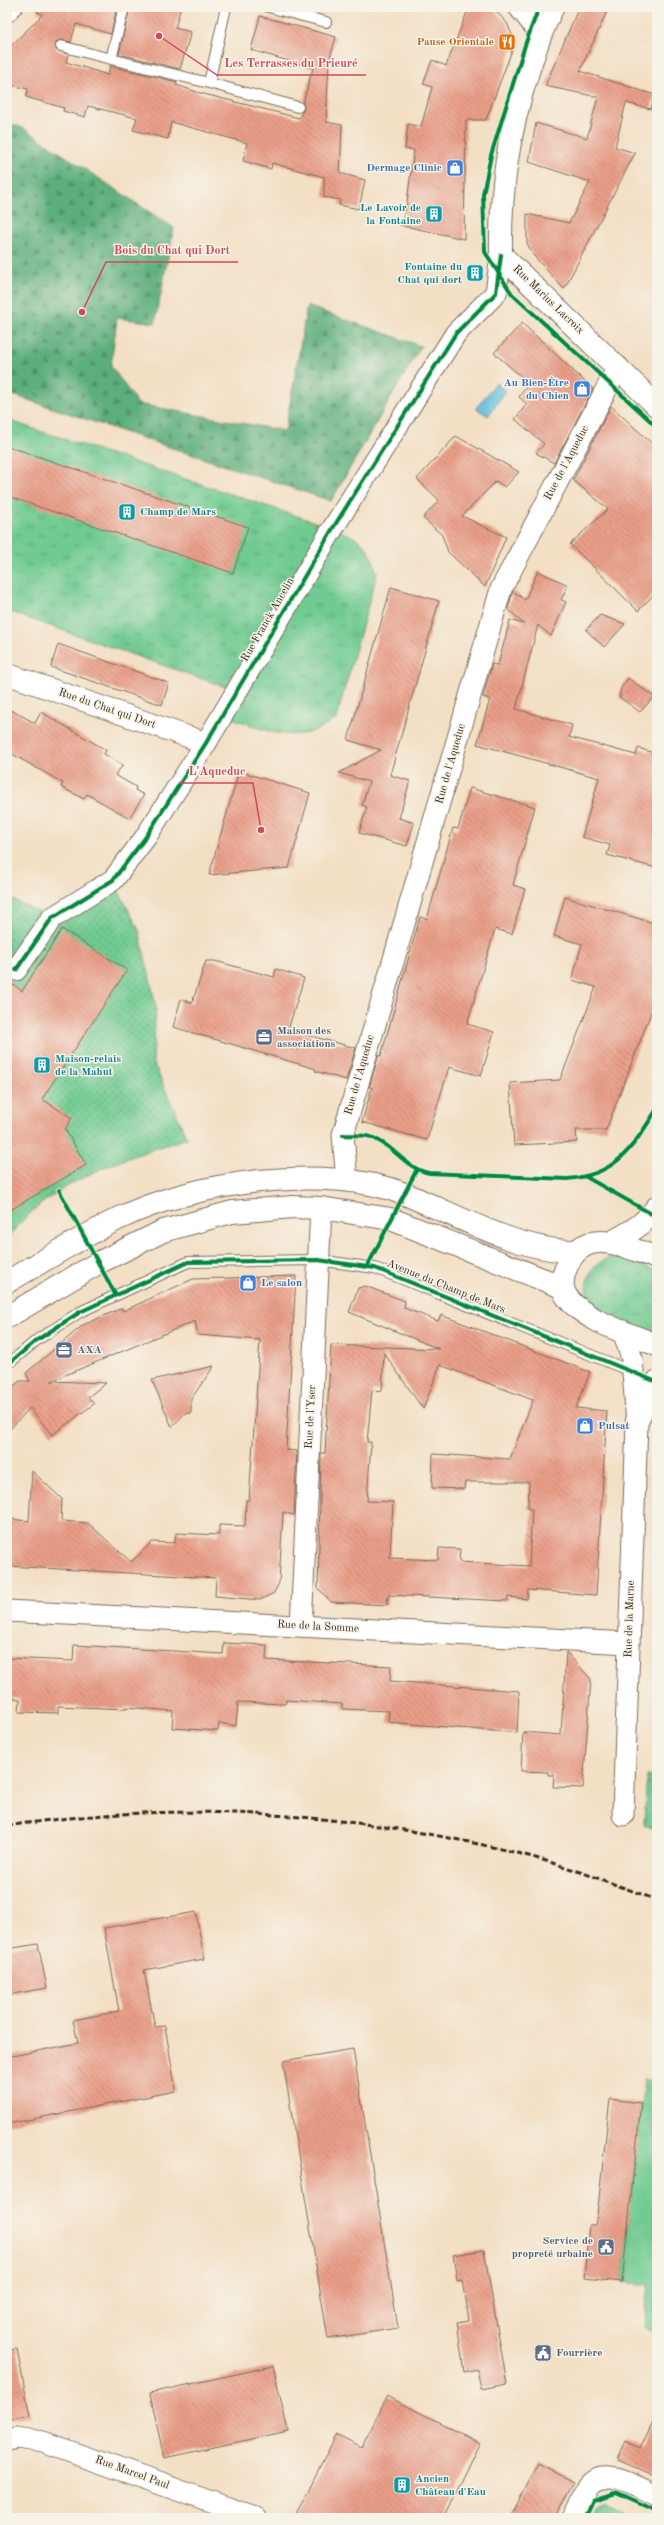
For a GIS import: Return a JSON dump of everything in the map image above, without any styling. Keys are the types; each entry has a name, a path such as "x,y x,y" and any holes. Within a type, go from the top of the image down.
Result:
{"main road":[{"path":"501,255 504,168 516,110 540,33 553,7"},
{"name":"Rue Marius Lacroix","path":"501,255 657,406"},
{"path":"7,1282 118,1218 196,1191 264,1182 347,1180 404,1194 540,1249 576,1251"},
{"path":"7,1317 98,1263 163,1230 232,1212 293,1207 321,1208 391,1219 562,1287"},
{"path":"612,1242 633,1230 651,1215 657,1207"},
{"path":"657,1258 612,1242 598,1242 585,1245 576,1251 564,1273 562,1287 566,1297 584,1314 657,1345"}],"street":[{"path":"519,7 540,33"},
{"name":"Rue Franck Ancelin","path":"16,970 52,918 113,880 145,838 206,743 333,528 456,333 496,292 501,255"},
{"name":"Rue de l'Aqueduc","path":"347,1180 343,1135 501,589 618,367"},
{"name":"Rue du Chat qui Dort","path":"7,674 206,743"},
{"name":"Rue de l'Yser","path":"301,1626 321,1208"},
{"name":"Rue de la Marne","path":"623,1331 630,1353 633,1372 637,1423 623,1815"},
{"name":"Rue de la Marne","path":"637,1423 650,1392 657,1381"},
{"name":"Rue de la Somme","path":"7,1611 629,1644"},
{"name":"Rue Marcel Paul","path":"7,2440 17,2438 43,2442 256,2518"},
{"path":"574,2518 589,2484 596,2479 606,2477 627,2483 657,2496"}],"lane":[{"path":"7,19 18,7"},
{"path":"111,59 124,7"},
{"path":"209,83 226,7"},
{"path":"268,7 326,22"},
{"path":"61,46 298,107"},
{"name":"Avenue du Champ de Mars","path":"7,1365 37,1340 80,1312 188,1262 318,1260 375,1268 633,1372"}],"green space":[{"path":"7,123 23,128 174,228 155,323 117,318 111,366 138,404 285,431 307,306 421,346 331,501 7,393"},
{"path":"7,420 333,528 357,539 363,544 371,556 377,574 336,719 321,728 307,733 293,735 280,734 266,730 223,715 237,691 7,611"},
{"path":"113,880 139,930 156,1006 153,1062 187,1138 113,1164 88,1175 43,1202 24,1219 7,1239 7,897 52,918"},
{"path":"612,1257 620,1257 657,1271 657,1333 609,1314 598,1307 590,1298 586,1288 591,1272 598,1264"},
{"path":"647,1776 657,1777 657,1829 644,1824"},
{"path":"644,2079 657,2082 657,2332 644,2327 649,2285 622,2282"},
{"path":"606,2503 624,2512 622,2518 594,2518 598,2508"}],"water":[{"path":"496,383 506,391 488,416 476,408"}],"building":[{"path":"38,7 117,7 111,34 76,24 71,42 62,40 56,42 56,50 68,54 66,62 108,75 110,66 177,82 176,85 200,93 299,118 304,109 303,103 313,68 251,50 260,16 336,37 329,61 326,122 342,125 340,173 365,180 359,209 339,205 340,200 324,197 324,177 272,163 271,169 243,161 247,143 171,122 168,139 133,130 137,118 88,106 85,117 63,111 64,108 26,97 28,89 7,84 7,50 43,14 37,12"},
{"path":"130,7 181,7 175,28 191,32 180,69 119,54"},
{"path":"469,7 492,7 507,23 515,42 486,120 466,120 464,239 400,225 406,209 414,150 405,149 408,124 421,127 432,87 423,84 432,60 446,66"},
{"path":"579,7 609,7 580,71 655,95 651,109 626,103 615,147 635,153 564,289 533,255 527,243 527,214 569,223 590,182 529,162 536,123 587,138 598,97 545,86"},
{"path":"522,323 593,389 554,463 536,453 544,444 515,419 527,404 519,397 529,383 494,353"},
{"path":"611,406 657,448 657,591 638,611 570,544 608,509 573,480"},
{"path":"456,436 519,472 505,487 496,481 462,516 506,537 485,587 448,552 442,535 423,518 439,500 417,479"},
{"name":"Champ de Mars","path":"7,446 248,527 233,573 7,496"},
{"path":"538,571 568,585 561,600 566,602 551,636 538,625 516,709 572,725 569,737 636,755 638,748 657,754 657,868 607,855 610,845 582,837 599,778 477,744 490,699 483,697 492,664 498,665 510,620 524,624 508,609 513,591 525,600"},
{"path":"391,587 439,601 390,775 410,781 399,818 414,823 407,846 359,833 367,807 362,805 369,782 339,773 381,750 348,740"},
{"path":"600,615 625,624 604,647 586,630"},
{"path":"58,644 169,683 162,705 51,667"},
{"path":"628,678 654,697 640,712 619,697 621,688"},
{"path":"7,708 35,723 41,712 106,750 104,754 123,765 115,775 136,787 135,790 144,795 129,818 87,794 84,799 61,787 63,783 7,751"},
{"path":"239,771 310,793 289,868 209,875"},
{"path":"470,788 535,807 513,885 525,889 512,934 495,929 467,1024 494,1032 481,1076 449,1067 427,1140 362,1122 372,1087 369,1087 379,1055 381,1056 420,917 427,919 453,828 458,829"},
{"path":"565,897 657,924 657,997 606,1130 576,1130 577,1142 514,1145 510,1083 560,1080 596,987 572,980 582,944 554,936"},
{"name":"Maison-relais de la Mahut","path":"62,929 127,970 42,1099 72,1118 65,1129 86,1165 7,1212 7,980 22,991"},
{"path":"206,961 215,961 274,977 276,969 304,978 288,1030 356,1048 346,1080 315,1071 316,1069 173,1027 181,999 192,1003"},
{"path":"296,1276 286,1450 297,1451 294,1515 283,1512 279,1583 274,1593 260,1600 215,1596 216,1578 7,1566 9,1519 29,1521 32,1471 62,1499 61,1521 88,1523 131,1562 152,1542 175,1543 176,1533 219,1535 219,1525 245,1526 246,1500 249,1500 260,1340 198,1335 195,1321 51,1381 106,1383 88,1397 94,1404 52,1435 30,1408 7,1432 7,1391 20,1381 30,1381 26,1373 83,1325 122,1308 123,1311 193,1279"},
{"path":"365,1286 405,1301 404,1308 438,1321 441,1315 590,1372 576,1408 607,1411 596,1595 528,1590 527,1599 508,1597 507,1601 388,1595 387,1605 331,1602 318,1588 321,1453 325,1453 331,1345 439,1349 349,1312 358,1288","holes":["384,1353 423,1409 440,1365 533,1400 510,1459 433,1454 432,1488 464,1489 465,1482 529,1482 528,1509 532,1509 529,1566 459,1562 460,1549 439,1548 438,1560 390,1558 393,1502 367,1501 371,1442 367,1442 372,1390 382,1391"]},
{"path":"214,1366 191,1399 191,1413 185,1413 172,1427 152,1380"},
{"path":"224,1643 267,1645 266,1660 391,1666 390,1681 519,1691 517,1733 388,1722 389,1711 342,1709 342,1704 286,1700 285,1704 238,1702 236,1726 219,1723 218,1731 172,1728 173,1711 125,1707 125,1709 58,1706 58,1713 19,1712 20,1699 7,1698 7,1658 73,1661 74,1645 223,1654"},
{"path":"566,1652 591,1679 583,1788 553,1787 554,1775 548,1775 548,1772 521,1771 523,1732 561,1735"},
{"path":"196,1912 204,1959 144,1970 155,2027 165,2026 176,2091 7,2124 7,2057 78,2043 73,2020 119,2011 104,1928"},
{"path":"38,1944 47,1988 7,1995 7,1949"},
{"path":"353,2049 398,2328 328,2339 283,2061"},
{"path":"610,2099 641,2103 622,2282 584,2278 589,2225 596,2225"},
{"path":"484,2250 507,2384 481,2389 477,2369 464,2372 457,2322 469,2320 463,2279 457,2280 453,2255"},
{"path":"17,2349 30,2416 7,2420 7,2350"},
{"path":"273,2366 288,2431 164,2458 150,2393"},
{"name":"Ancien Château d'Eau","path":"387,2396 480,2443 444,2518 295,2518 336,2435 362,2448"},
{"path":"657,2412 657,2477 618,2460 626,2441 640,2448"},
{"path":"538,2463 574,2482 555,2518 510,2518"}],"railway":[{"path":"7,1826 70,1818 133,1813 196,1812 259,1814 322,1819 385,1827 509,1851 565,1867 657,1900"}],"cycle path":[{"path":"539,7 525,45 491,155 483,194 485,252 512,294 657,427"},
{"path":"16,970 52,918 113,880 145,838 206,743 333,528 456,333 496,293 501,255"},
{"path":"343,1135 371,1137 386,1145 406,1162 429,1173 567,1179 599,1172 611,1165 631,1147 657,1109"},
{"path":"367,1267 416,1171"},
{"path":"586,1177 657,1217"},
{"path":"59,1190 115,1294"},
{"path":"7,1365 37,1340 80,1312 188,1262 318,1260 375,1268 657,1382"},
{"path":"585,2518 593,2500 615,2493 657,2512"}],"place":[{"name":"Les Terrasses du Prieuré","path":"159,36"},
{"name":"Pause Orientale","path":"507,42"},
{"name":"Dermage Clinic","path":"455,168"},
{"name":"Le Lavoir de la Fontaine","path":"434,214"},
{"name":"Fontaine du Chat qui dort","path":"475,273"},
{"name":"Bois du Chat qui Dort","path":"82,312"},
{"name":"Au Bien-Être du Chien","path":"582,389"},
{"name":"Champ de Mars","path":"127,512"},
{"name":"L'Aqueduc","path":"261,830"},
{"name":"Maison des associations","path":"264,1037"},
{"name":"Maison-relais de la Mahut","path":"42,1065"},
{"name":"Le salon","path":"248,1283"},
{"name":"AXA","path":"64,1350"},
{"name":"Pulsat","path":"585,1426"},
{"name":"Service de propreté urbaine","path":"606,2247"},
{"name":"Fourrière","path":"543,2353"},
{"name":"Ancien Château d'Eau","path":"402,2485"}]}
